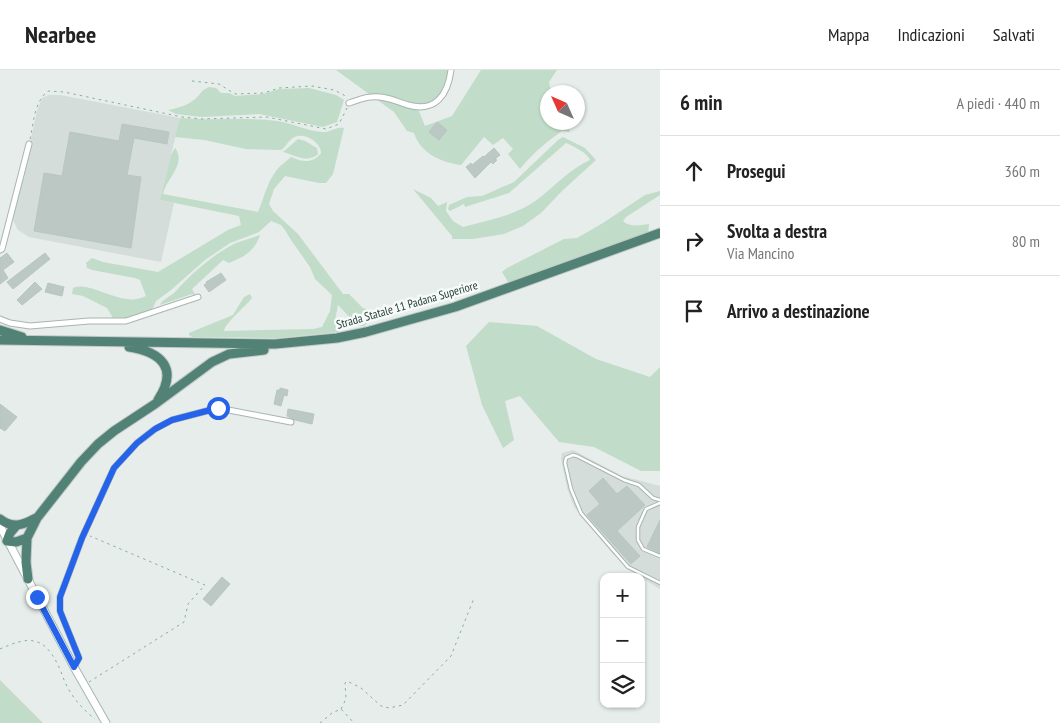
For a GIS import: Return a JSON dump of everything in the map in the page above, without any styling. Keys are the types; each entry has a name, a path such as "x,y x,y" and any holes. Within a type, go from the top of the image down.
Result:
{"highway":[{"name":"Strada Statale 11 Padana Superiore","path":"0,340 275,344 337,338 366,332 455,307 660,233"},
{"path":"0,330 39,341"},
{"path":"28,579 26,562 27,538 36,518 98,444 114,431 155,404 212,362 229,354 309,347 337,338"},
{"path":"101,342 151,352 159,358 167,374 167,384 155,404"},
{"path":"0,519 16,526 36,518"},
{"path":"16,526 7,541 16,542 27,538"}],"main road":[{"path":"0,526 74,667 106,723"}],"street":[{"path":"349,103 372,96 395,100 410,106 430,105 440,100 445,92 450,81 451,70"},
{"path":"0,250 2,249 29,144"},
{"path":"0,319 10,323 30,326 90,321 126,321 198,297"},
{"path":"74,667 79,658 60,611 60,597 82,538 114,468 137,443 155,429 172,420 218,408 291,422"}],"lane":[{"path":"660,501 653,498 639,485 624,480 577,456 573,455 566,458 565,463 571,489 581,513 628,567 660,583"},
{"path":"660,501 646,510 638,527 638,540 643,549 660,556"}],"path":[{"path":"29,144 37,106 41,97 48,91 64,92 182,117 202,119 267,117 326,129 339,124 349,103 344,95 339,92 312,86 280,88 264,93 235,94 219,84 192,81"},
{"path":"82,538 91,536 205,585 188,604 184,622 84,685"},
{"path":"320,723 332,713 341,709 346,699 345,683 348,681 361,688 381,706 388,708 404,704 451,656 474,598"},
{"path":"0,649 15,642 30,639 42,643 57,663 68,689 83,709 96,720"},
{"path":"341,709 354,723"}],"shaded area":[{"path":"49,95 60,95 180,118 160,200 174,203 161,262 29,237 18,230 13,220 37,111 42,98"},
{"path":"573,450 622,476 660,486 660,589 645,580 645,573 636,573 613,554 574,507 567,488 561,459 562,453"}],"green space":[{"path":"336,70 449,70 446,84 440,95 430,102 416,104 425,126 452,116 481,70 557,70 549,82 550,85 540,85 540,130 569,130 570,132 562,131 556,135 534,153 520,169 508,154 513,149 503,138 493,145 484,137 461,165 446,162 427,152 421,146 414,133 407,131 394,112"},
{"path":"209,87 216,88 221,93 229,93 235,96 263,94 279,89 309,88 336,95 344,100 337,122 323,127 259,114 202,117 176,114 168,110 189,103"},
{"path":"180,118 277,121 322,132 344,128 333,174 326,183 285,176 274,189 269,204 273,211 298,234 343,294 349,294 363,308 369,310 373,315 371,320 364,326 358,326 338,305 335,320 342,329 339,332 279,338 192,337 189,335 189,333 233,315 244,297 250,294 252,298 225,327 224,331 313,329 322,327 330,311 332,295 315,279 310,267 281,225 271,221 259,232 230,243 205,260 156,301 152,310 127,318 113,318 107,308 83,296 72,294 73,288 80,287 127,299 137,299 146,296 140,280 92,270 87,268 86,263 92,258 103,262 158,272 228,230 241,225 239,216 160,200 171,155 175,148 179,160 163,194 258,212 270,180 279,167 291,157 307,161 318,157 321,153 315,142 302,136 293,138 281,150 246,149 204,140 175,137"},
{"path":"563,137 585,148 596,160 541,213 523,226 504,234 473,239 452,239 452,236 413,189 431,198 438,206 447,202 446,211 453,221 463,227 521,210 538,199 569,173 590,160 589,157 566,143 509,193 465,207 464,204 450,211 448,209 449,205 467,197 482,196 514,182"},
{"path":"298,139 317,148 318,154 305,159 283,152"},
{"path":"660,191 660,195 626,217 623,221 632,225 649,224 648,235 510,285 502,272 564,239 577,238 645,195"},
{"path":"260,235 255,246 248,253 229,263 223,260 192,289 196,296 192,294 160,305 194,272 217,254 234,244"},
{"path":"489,322 537,326 596,359 650,377 660,367 660,471 641,471 594,447 559,442 520,396 505,401 514,440 503,448 482,405 466,346"},
{"path":"0,680 43,723 0,723"}],"building":[{"path":"437,122 447,130 439,140 429,132"},
{"path":"122,124 169,132 167,144 134,138 127,175 141,177 131,248 34,231 44,173 62,176 70,132 119,141"},
{"path":"494,148 500,155 495,159 497,160 493,164 491,162 475,178 466,167 484,157"},
{"path":"7,253 14,262 3,270 8,278 0,284 0,258"},
{"path":"45,253 50,259 13,289 7,282"},
{"path":"221,273 226,280 209,292 204,285"},
{"path":"35,282 42,289 22,305 17,300"},
{"path":"48,283 64,287 62,296 45,292"},
{"path":"280,388 288,390 287,396 284,395 281,406 274,404 277,390 280,390"},
{"path":"0,404 17,417 5,431 0,428"},
{"path":"288,409 314,414 312,424 287,416"},
{"path":"603,478 617,494 627,486 645,505 617,531 640,556 631,564 587,515 600,504 589,491"},
{"path":"660,520 660,553 647,547"},
{"path":"222,577 230,584 211,606 203,599"}],"route":[{"path":"37,597 74,667 79,658 60,611 60,597 82,538 114,468 137,443 155,429 172,420 218,408"}]}
